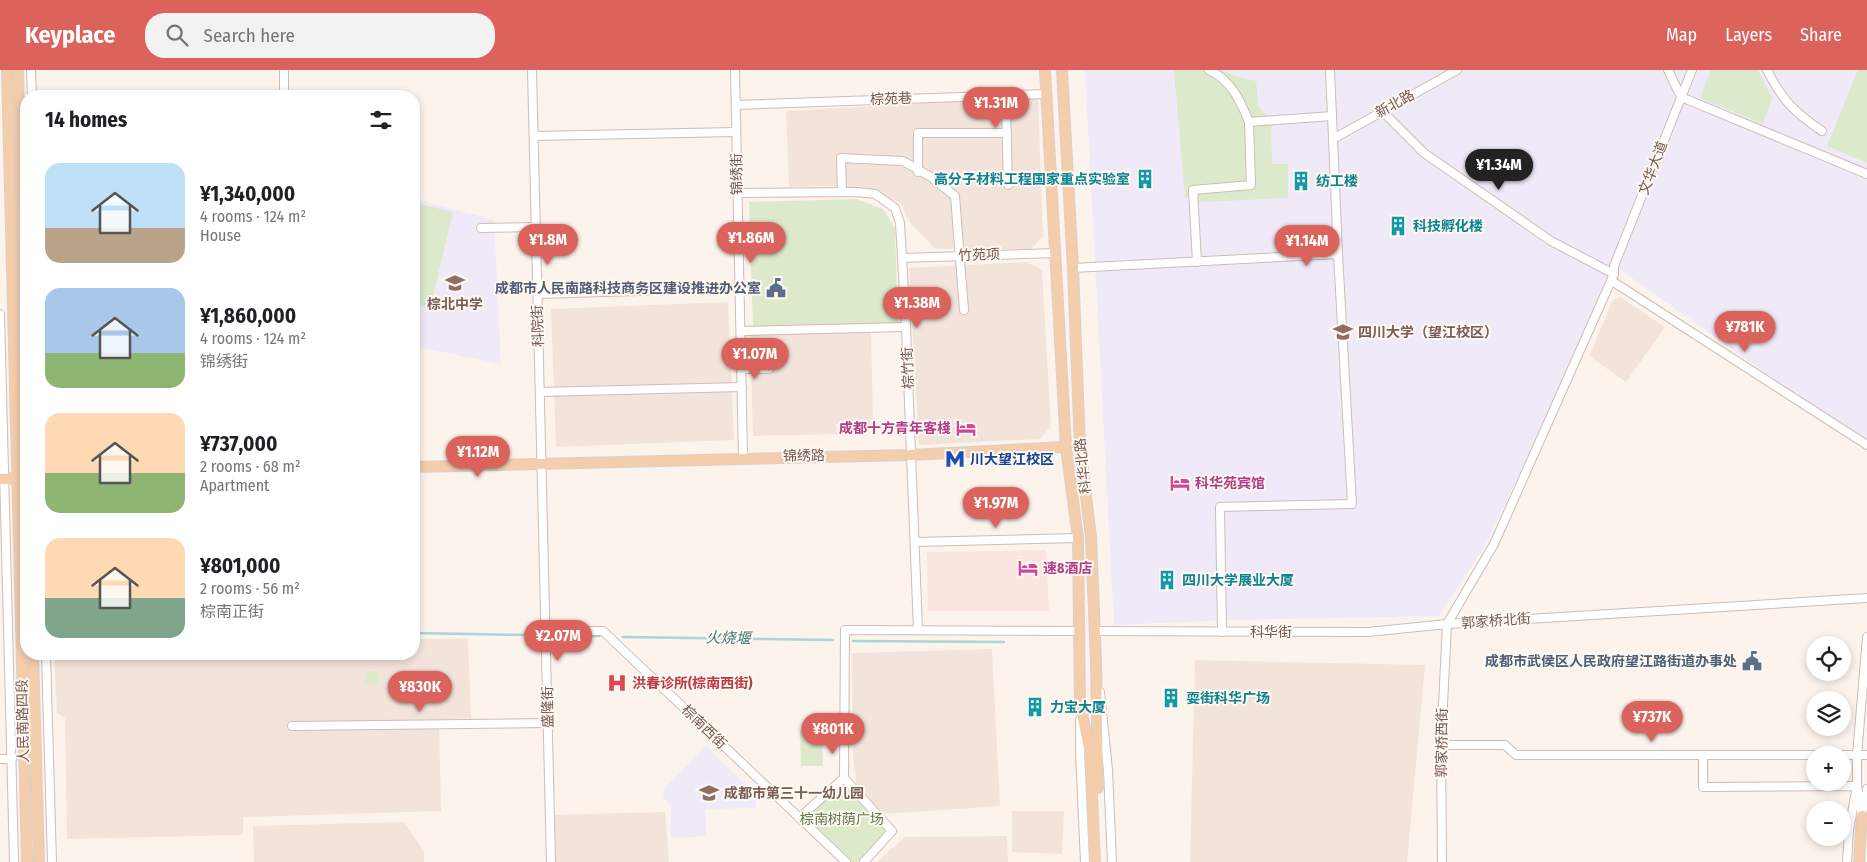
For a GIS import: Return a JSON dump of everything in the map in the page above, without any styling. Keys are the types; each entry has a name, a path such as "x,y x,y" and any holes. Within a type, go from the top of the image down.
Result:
{"main road":[{"name":"人民南路四段","path":"7,70 20,424"},
{"path":"18,70 20,146"},
{"name":"科华北路","path":"1045,70 1066,447 1078,538 1080,703 1090,754 1096,824 1102,862"},
{"name":"科华北路","path":"1062,70 1073,268 1080,448 1091,537 1096,662 1096,824"},
{"name":"锦绣路","path":"420,467 910,454 1066,447"},
{"path":"2,479 20,478"},
{"name":"人民南路四段","path":"23,660 27,862"},
{"name":"人民南路四段","path":"33,660 39,862"},
{"path":"1858,862 1862,816"},
{"path":"1095,862 1096,824"}],"street":[{"path":"31,70 32,90"},
{"path":"284,70 284,90"},
{"name":"科院街","path":"532,70 542,463"},
{"name":"锦绣街","path":"735,70 743,458"},
{"path":"1196,262 1193,190 1251,185 1249,122 1242,104 1231,85 1209,70"},
{"path":"1222,632 1220,507 1352,504 1330,70"},
{"name":"新北路","path":"1333,139 1457,70"},
{"path":"1668,70 1681,97 1867,174"},
{"name":"文华大道","path":"1613,273 1692,70"},
{"path":"1767,70 1785,100 1797,114 1822,132"},
{"name":"棕苑巷","path":"736,104 1047,94"},
{"path":"1008,185 1006,107 1023,107"},
{"path":"1382,111 1424,153 1551,241 1613,273 1867,445"},
{"path":"1249,122 1332,116"},
{"path":"534,136 736,132"},
{"path":"918,172 918,133 1007,133"},
{"path":"842,192 841,158 903,161 918,172 931,177 955,196 964,310"},
{"name":"棕竹街","path":"738,194 842,192 875,194 894,208 900,223 906,327 918,630"},
{"path":"481,228 536,227"},
{"name":"竹苑项","path":"902,258 1056,253"},
{"path":"1073,268 1338,254"},
{"name":"郭家桥北街","path":"1447,624 1494,544 1613,273"},
{"path":"537,294 740,288"},
{"name":"人民南路四段","path":"0,314 2,479 14,862"},
{"path":"741,331 906,327"},
{"path":"742,369 769,369"},
{"path":"540,392 742,387"},
{"name":"盛隆街","path":"542,463 551,862"},
{"path":"915,542 1078,538"},
{"name":"郭家桥北街","path":"1447,624 1867,598"},
{"name":"科华街","path":"1094,631 1368,632 1447,624"},
{"name":"郭家桥西街","path":"1442,862 1441,745 1447,624"},
{"name":"棕南西街","path":"546,631 603,630 846,862"},
{"path":"864,862 892,831 844,778 845,630 1080,631"},
{"path":"1862,816 1857,786 1857,755 1867,637"},
{"name":"人民南路四段","path":"46,660 52,862"},
{"path":"1096,662 1105,722 1112,862"},
{"path":"1080,703 1080,752 1085,862"},
{"path":"292,726 548,723"},
{"path":"1441,745 1505,745 1516,755 1867,755"},
{"path":"1703,755 1702,787 1857,786"},
{"path":"0,759 12,758"},
{"path":"799,818 844,778"},
{"path":"1847,862 1849,830 1857,786"},
{"path":"1862,816 1867,789"}],"shaded area":[{"name":"四川大学（望江校区）","path":"1085,70 1867,70 1867,441 1777,381 1622,271 1614,274 1486,544 1439,616 1230,620 1114,625"},
{"path":"1038,97 1043,236 1031,249 935,249 909,221 901,204 877,191 842,186 789,187 786,111"},
{"name":"棕北中学","path":"420,201 494,220 501,364 420,347"},
{"path":"1027,262 1042,270 1051,427 1039,439 919,445 909,268"},
{"path":"1620,297 1665,327 1626,382 1589,356 1613,300"},
{"path":"728,302 734,440 556,447 551,309"},
{"path":"871,332 873,423 836,424 837,434 753,436 750,335"},
{"path":"1046,550 1049,611 928,611 927,552"},
{"path":"420,639 468,639 471,718 439,720 441,811 243,817 243,835 67,839 65,718 57,713 54,660 420,660"},
{"path":"992,649 1000,806 884,814 857,788 853,756 852,653"},
{"path":"1195,660 1425,665 1407,862 1190,862"},
{"name":"成都市第三十一幼儿园","path":"706,746 757,796 755,808 706,809 706,836 671,838 671,806 663,797 664,789"},
{"path":"1012,811 1064,811 1062,854 1012,852"},
{"path":"665,812 669,862 551,862 550,815"},
{"path":"404,822 424,851 424,862 254,862 253,826"},
{"path":"1007,836 1008,862 877,862 905,837"}],"green space":[{"path":"1174,70 1222,70 1237,77 1256,81 1258,106 1271,120 1272,164 1288,164 1288,198 1199,202 1199,197 1185,198"},
{"path":"1711,70 1758,70 1772,98 1763,124 1700,98"},
{"path":"1858,70 1867,70 1867,163 1827,146"},
{"path":"856,199 883,209 895,228 898,323 753,327 749,202"},
{"path":"420,204 453,212 430,309 420,306"},
{"path":"372,671 377,673 379,678 377,683 372,685 367,683 365,678 367,673"},
{"path":"800,730 822,730 823,766 801,766"},
{"name":"棕南树荫广场","path":"844,778 892,831 864,862 846,862 799,818"}],"waterway":[{"name":"火烧堰","path":"420,633 528,635"},
{"name":"火烧堰","path":"561,636 599,636"},
{"name":"火烧堰","path":"623,637 833,640"},
{"name":"火烧堰","path":"853,641 1004,642"}],"place":[{"name":"高分子材料工程国家重点实验室","path":"1145,179"},
{"name":"纺工楼","path":"1301,181"},
{"name":"科技孵化楼","path":"1398,226"},
{"name":"棕北中学","path":"455,283"},
{"name":"成都市人民南路科技商务区建设推进办公室","path":"776,288"},
{"name":"四川大学（望江校区）","path":"1343,332"},
{"name":"成都十方青年客棧","path":"966,428"},
{"name":"川大望江校区","path":"955,459"},
{"name":"科华苑宾馆","path":"1180,483"},
{"name":"速8酒店","path":"1028,568"},
{"name":"四川大学展业大厦","path":"1167,580"},
{"name":"成都市武侯区人民政府望江路街道办事处","path":"1752,661"},
{"name":"洪春诊所(棕南西街)","path":"617,683"},
{"name":"耍街科华广场","path":"1171,698"},
{"name":"力宝大厦","path":"1035,707"},
{"name":"成都市第三十一幼儿园","path":"709,793"}]}
